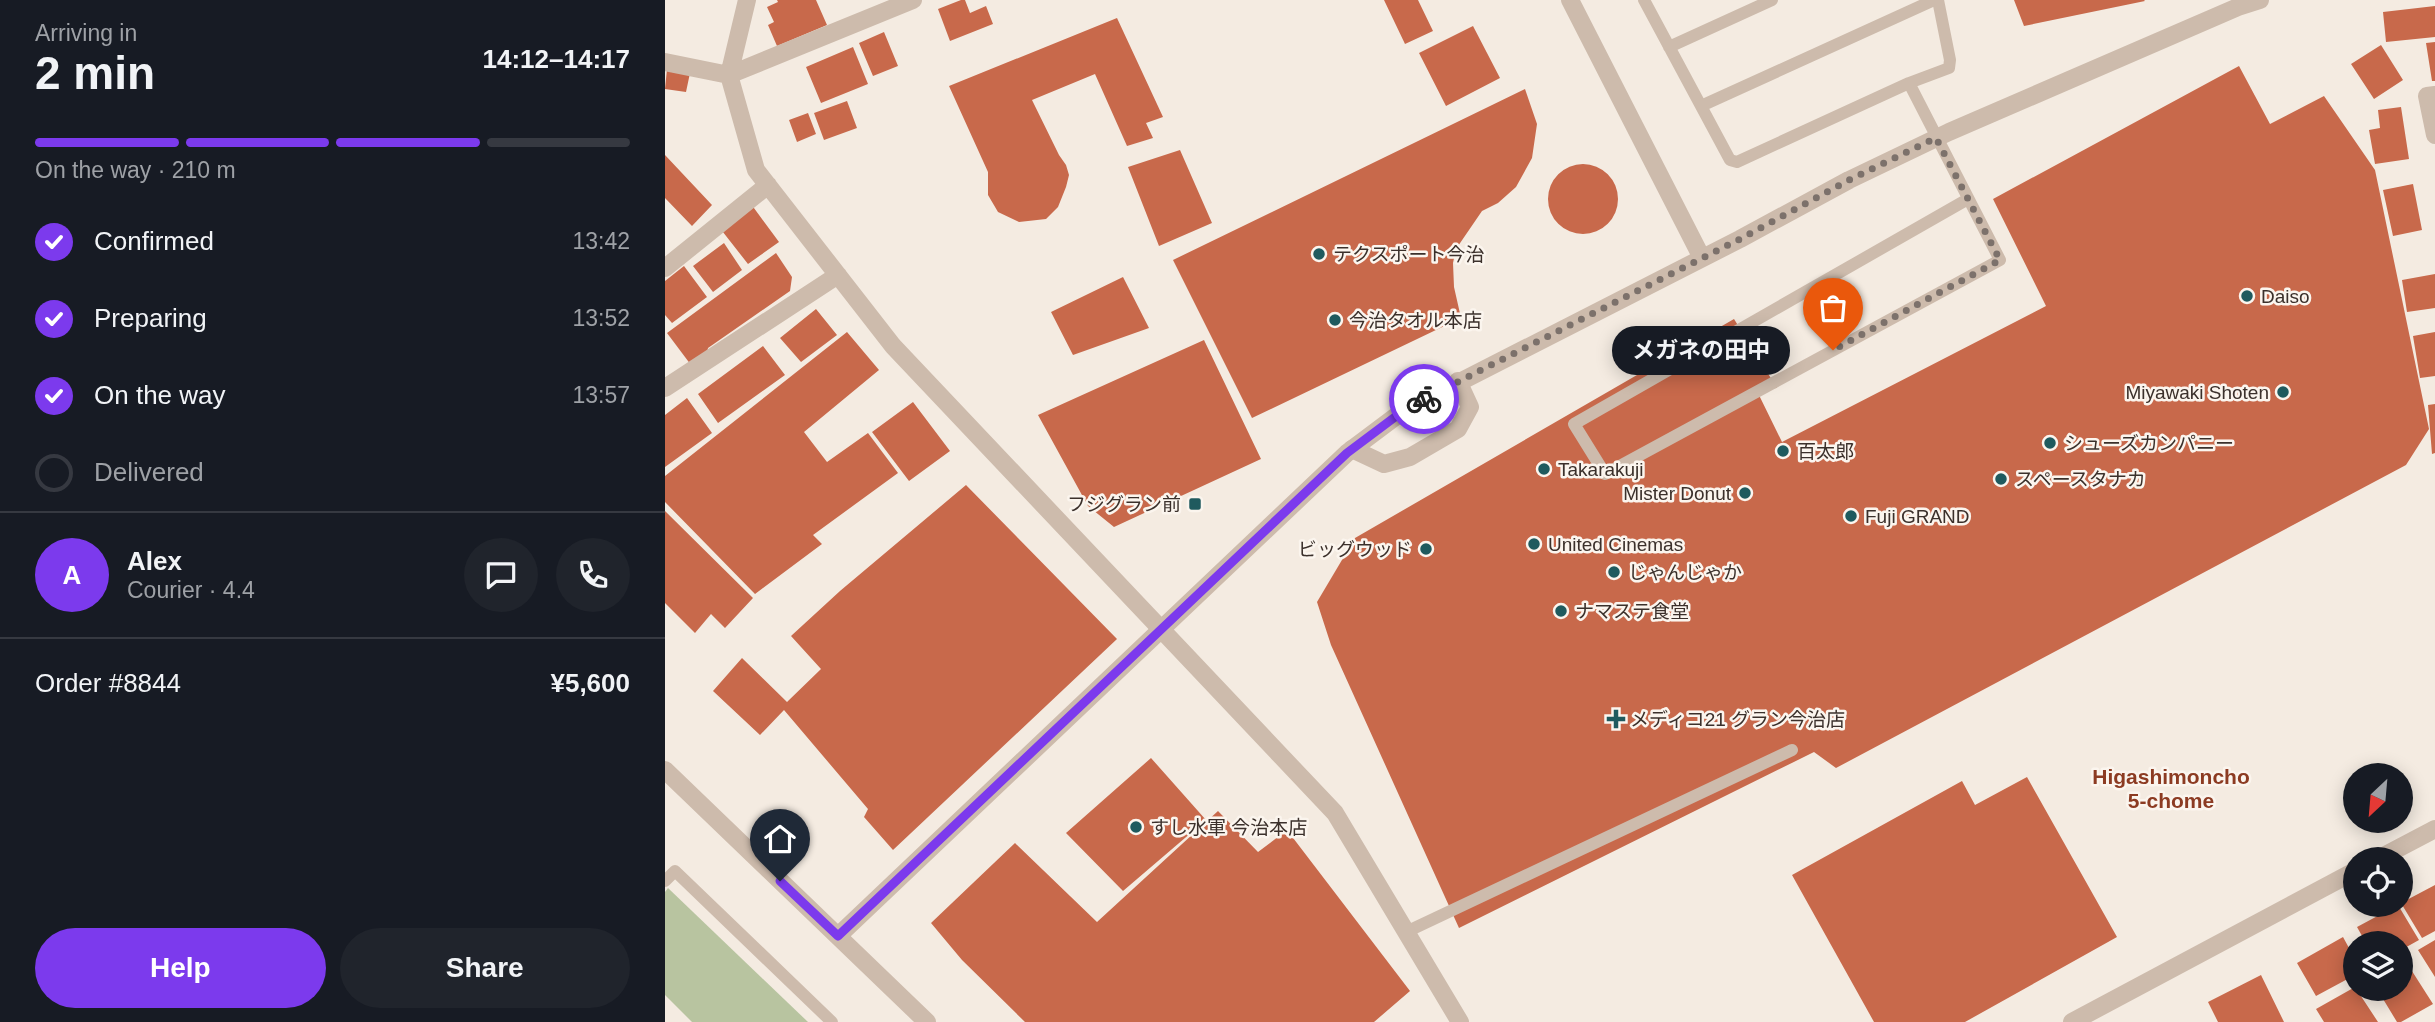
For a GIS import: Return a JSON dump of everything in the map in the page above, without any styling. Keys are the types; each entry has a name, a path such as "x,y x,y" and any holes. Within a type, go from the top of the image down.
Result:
{"street":[{"path":"747,0 729,75 756,170 893,346 1335,813 1461,1022"},
{"path":"665,62 729,75 913,0"},
{"path":"1570,0 1702,258"},
{"path":"838,936 1352,449 1403,411 1849,180 1936,138 2260,0"},
{"path":"2435,95 2427,96 2435,135"},
{"path":"665,268 768,185"},
{"path":"665,388 838,275"},
{"path":"1352,449 1384,464 1410,457 1458,429 1470,407 1458,381"},
{"path":"665,770 927,1022"},
{"path":"2401,847 2435,829"},
{"path":"2072,1022 2343,877"}],"lane":[{"path":"1644,0 1730,160 1737,162 1909,83 1949,68 1951,60 1936,0 1701,106"},
{"path":"1669,47 1772,0"},
{"path":"1909,83 2000,260 1605,474 1574,424 1968,199"},
{"path":"1406,932 1792,750"},
{"path":"665,881 675,871 832,1022"}],"green space":[{"path":"668,888 808,1022 692,1022 665,995 665,892"}],"building":[{"path":"777,0 816,0 827,25 777,46 768,25 774,22 767,7 778,2"},
{"path":"965,0 970,13 986,6 993,24 950,41 938,9"},
{"path":"1384,0 1418,0 1433,31 1405,44"},
{"path":"2014,0 2144,0 2145,1 2024,26"},
{"path":"2435,6 2435,37 2386,42 2383,12"},
{"path":"1117,18 1163,117 1146,123 1153,138 1127,146 1095,74 1032,100 1066,165 1069,175 1066,187 1058,207 1046,219 1019,222 998,212 988,195 988,172 949,86"},
{"path":"1473,26 1500,78 1446,106 1419,53"},
{"path":"884,32 898,66 873,76 859,43"},
{"path":"2435,42 2435,81 2432,81 2426,43"},
{"path":"2381,45 2403,80 2374,99 2351,64"},
{"path":"853,47 868,84 821,103 806,67"},
{"name":"Fuji GRAND","path":"2239,66 2270,124 2324,96 2375,170 2429,429 2406,465 1836,768 1814,752 1459,928 1331,645 1317,602 1355,538 1734,319 1777,388 1756,389 1782,442 2046,306 1993,199"},
{"path":"667,69 690,73 686,92 665,89"},
{"name":"テクスポート今治","path":"1525,89 1537,124 1532,158 1516,187 1498,203 1482,211 1456,249 1453,263 1454,287 1461,318 1252,418 1173,260"},
{"path":"847,101 857,128 824,140 814,113"},
{"path":"2401,107 2409,159 2375,164 2369,130 2380,128 2378,110"},
{"path":"808,113 816,134 797,142 789,120"},
{"path":"1180,150 1212,223 1159,246 1128,167"},
{"path":"665,155 712,205 692,226 665,198"},
{"path":"1576,164 1590,164 1603,170 1612,179 1618,199 1616,212 1608,224 1590,234 1576,234 1563,228 1554,219 1548,206 1548,192 1554,179 1563,170"},
{"path":"2413,184 2422,230 2393,236 2383,190"},
{"path":"751,204 779,242 748,264 719,227"},
{"path":"724,243 742,270 713,292 693,266"},
{"path":"776,253 792,277 790,291 708,348 707,353 691,365 667,333"},
{"path":"684,266 707,297 672,323 665,315 665,281"},
{"path":"2435,274 2435,308 2407,312 2402,280"},
{"path":"1123,277 1149,328 1073,355 1051,312"},
{"path":"816,309 837,335 801,362 780,338"},
{"path":"847,332 879,370 804,432 827,462 868,433 898,473 813,535 822,544 755,594 665,502 665,476"},
{"path":"2435,332 2435,376 2420,378 2413,336"},
{"path":"1204,340 1261,459 1114,527 1088,506 1038,415"},
{"path":"763,346 785,375 718,423 698,394"},
{"path":"687,398 712,433 665,467 665,415"},
{"path":"913,402 950,451 909,481 872,432"},
{"path":"2435,404 2435,453 2432,454 2428,405"},
{"path":"966,485 1117,639 893,850 864,817 868,809 784,710 760,735 713,691 742,658 787,702 821,669 791,636"},
{"path":"665,511 753,598 725,628 711,614 695,633 665,603"},
{"name":"すし水軍 今治本店","path":"1151,758 1206,820 1123,891 1066,833"},
{"path":"2027,777 2117,937 1965,1022 1874,1022 1792,875 1962,781 1975,805"},
{"path":"1218,811 1258,852 1287,830 1410,991 1374,1022 1025,1022 962,960 931,923 1015,843 1097,922"},
{"path":"2435,885 2435,931 2422,938 2409,917 2413,917 2413,897"},
{"path":"2376,917 2405,917 2419,940 2413,943 2413,931 2359,931 2357,927"},
{"path":"2343,937 2343,981 2316,996 2297,963"},
{"path":"2435,940 2435,977 2418,950"},
{"path":"2413,973 2433,1004 2397,1022 2384,1001 2413,1001"},
{"path":"2261,975 2284,1022 2218,1022 2208,1002"},
{"path":"2343,994 2343,1001 2364,1001 2378,1022 2324,1022 2316,1009"}],"way so far":[{"path":"1424,399 1936,138 2000,260 1833,350"}],"place":[{"name":"テクスポート今治","path":"1319,254"},
{"name":"Daiso","path":"2247,296"},
{"name":"今治タオル本店","path":"1335,320"},
{"name":"メガネの田中","path":"1833,350"},
{"name":"Miyawaki Shoten","path":"2283,392"},
{"name":"シューズカンパニー","path":"2050,443"},
{"name":"百太郎","path":"1783,451"},
{"name":"Takarakuji","path":"1544,469"},
{"name":"スペースタナカ","path":"2001,479"},
{"name":"Mister Donut","path":"1745,493"},
{"name":"フジグラン前","path":"1195,504"},
{"name":"Fuji GRAND","path":"1851,516"},
{"name":"United Cinemas","path":"1534,544"},
{"name":"ビッグウッド","path":"1426,549"},
{"name":"じゃんじゃか","path":"1614,572"},
{"name":"ナマステ食堂","path":"1561,611"},
{"name":"メディコ21 グラン今治店","path":"1616,719"},
{"name":"すし水軍 今治本店","path":"1136,827"}],"district":[{"name":"Higashimoncho 5-chome","path":"2171,789"}],"route":[{"path":"780,881 838,936 1347,453 1403,411 1424,399"}]}
